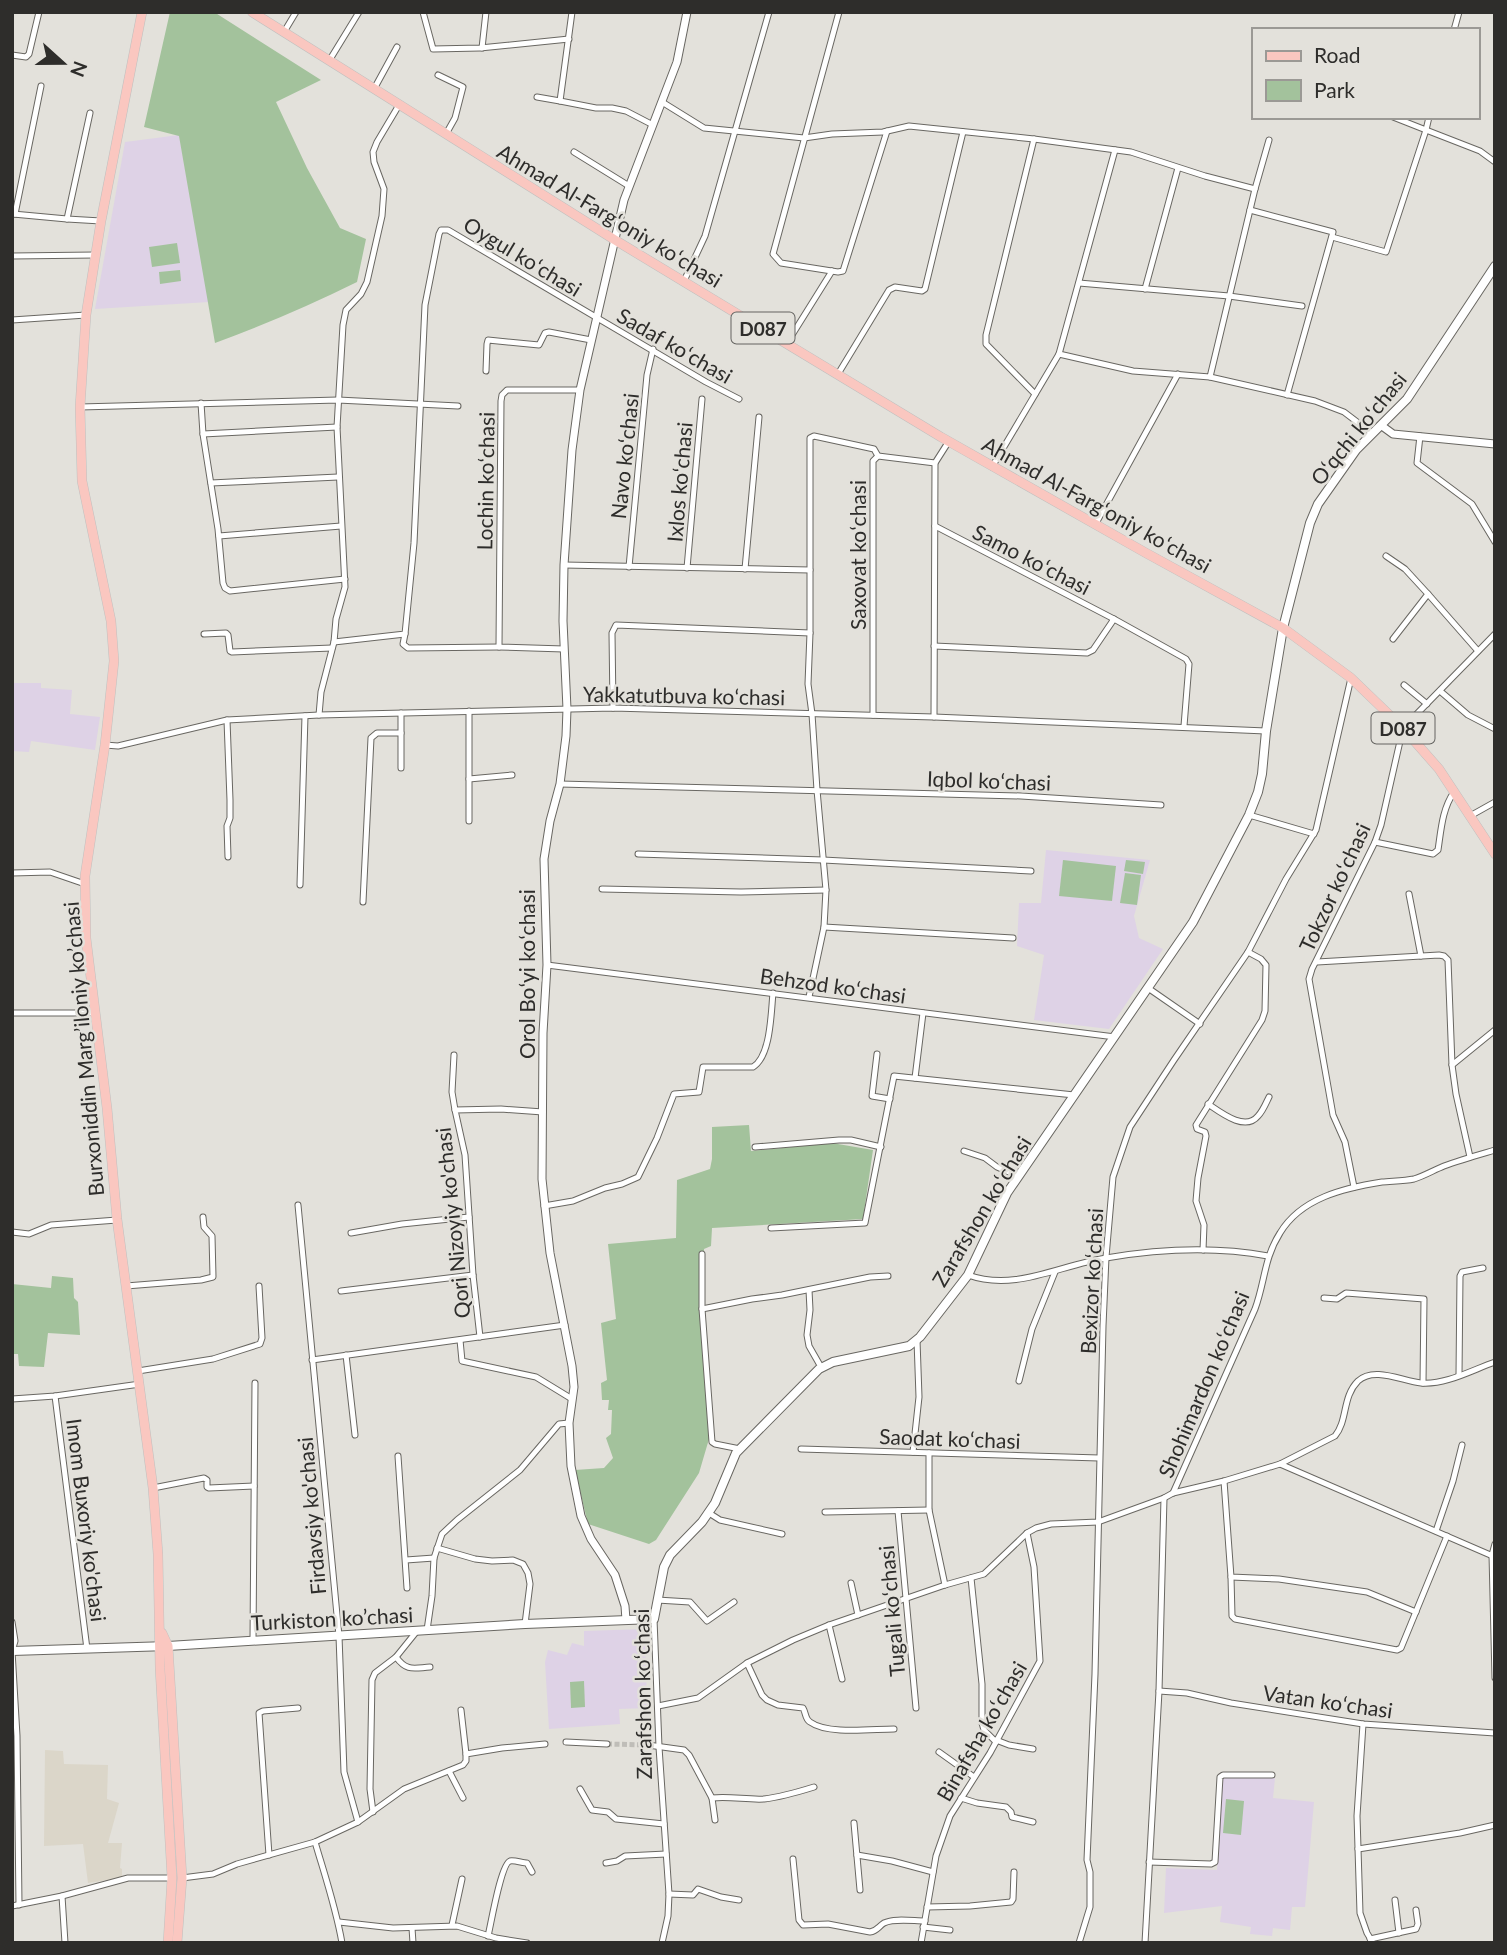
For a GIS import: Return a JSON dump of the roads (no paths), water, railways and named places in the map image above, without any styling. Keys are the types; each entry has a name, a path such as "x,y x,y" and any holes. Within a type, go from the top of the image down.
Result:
{"main road":[{"name":"Burxoniddin Marg’iloniy ko’chasi","path":"142,12 101,221 86,315 80,407 82,481 113,635 113,675 85,884 86,938 107,1108 117,1220 153,1488 160,1628 164,1646 177,1943"},
{"name":"Ahmad Al-Fargʻoniy koʻchasi","path":"251,12 615,240 992,467 1283,628"},
{"name":"Oʻqchi koʻchasi","path":"1283,628 1310,523 1318,503 1356,450 1407,399 1495,265"},
{"name":"D087","path":"1283,628 1351,678 1403,729 1439,769 1495,854"},
{"name":"Zarafshon koʻchasi","path":"654,1619 664,1567 670,1555 709,1513 727,1479 736,1452 821,1367 909,1346 917,1340 968,1275 1007,1193 1193,922 1249,815 1258,792 1283,628"},
{"name":"Turkiston ko’chasi","path":"12,1651 164,1646 525,1624 654,1619"},
{"name":"Burxoniddin Marg’iloniy ko’chasi","path":"167,1943 176,1878"}],"street":[{"path":"12,55 26,57 29,54 39,12"},
{"path":"284,32 296,12"},
{"path":"329,61 359,12"},
{"path":"423,12 433,49 482,48 569,39"},
{"path":"482,48 486,12"},
{"path":"560,102 572,12"},
{"name":"Orol Boʻyi koʻchasi","path":"626,1620 625,1606 615,1575 596,1549 581,1516 571,1466 569,1423 574,1387 572,1366 550,1253 544,1206 543,1033 547,965 544,859 560,784 566,736 564,565 572,450 580,390 624,200 677,62 687,12"},
{"path":"684,281 705,236 769,12"},
{"path":"839,12 773,254 781,263 843,271 887,131"},
{"path":"374,89 397,47"},
{"path":"438,75 463,87 455,118 446,134"},
{"path":"41,86 13,214 101,221"},
{"path":"537,97 625,111 653,125"},
{"path":"662,102 704,128 804,138 887,131 909,126 1034,139 1131,152 1178,168 1255,188"},
{"path":"319,715 321,692 345,579 337,427 345,314 367,282 384,204 384,188 373,152 376,142 399,105"},
{"path":"67,219 90,113"},
{"path":"1398,119 1480,151 1495,162"},
{"path":"1332,237 1386,253 1429,119"},
{"path":"838,374 889,290 895,287 922,291 925,289 963,132"},
{"path":"1034,139 986,344 1035,394"},
{"path":"1210,377 1269,140"},
{"path":"992,467 1059,354 1115,150"},
{"path":"574,152 629,186"},
{"path":"1145,289 1178,168"},
{"path":"1250,210 1333,232 1287,394"},
{"name":"Oygul koʻchasi","path":"405,634 414,543 426,291 441,230 448,230 596,317"},
{"path":"12,256 95,255"},
{"path":"788,343 832,271"},
{"path":"1079,283 1230,296 1302,306"},
{"path":"12,320 86,315"},
{"name":"Sadaf koʻchasi","path":"596,317 739,399"},
{"path":"486,371 486,344 489,340 540,345 545,333 549,332 591,340"},
{"name":"Navo koʻchasi","path":"629,567 647,374 653,349"},
{"path":"1059,354 1133,371 1210,377 1315,401 1344,412 1373,434"},
{"path":"1095,525 1178,374"},
{"name":"Lochin koʻchasi","path":"499,647 502,395 510,390 580,390"},
{"name":"Ixlos koʻchasi","path":"687,568 702,399"},
{"path":"80,407 338,400 458,406"},
{"path":"201,403 223,583 228,590 345,579"},
{"path":"745,569 759,416"},
{"path":"1382,426 1393,434 1495,444"},
{"path":"203,434 337,427"},
{"path":"809,998 824,927 826,890 808,684 810,438 814,436 874,449 878,456"},
{"path":"1420,436 1418,463 1472,505 1495,542"},
{"path":"934,717 935,463 949,441"},
{"name":"Saxovat koʻchasi","path":"873,715 873,460 878,456 935,463"},
{"path":"211,483 338,477"},
{"path":"219,536 341,526"},
{"name":"Samo koʻchasi","path":"935,526 1114,619 1188,661 1184,726"},
{"path":"1386,556 1405,569 1478,651"},
{"path":"564,565 810,570"},
{"path":"1393,639 1429,594"},
{"path":"934,646 1087,653 1093,650 1114,619"},
{"path":"613,708 612,634 616,625 810,633"},
{"path":"204,634 226,633 231,652 333,645 405,634 404,646 411,649 564,649"},
{"path":"1403,729 1495,634"},
{"name":"Bexizor koʻchasi","path":"1079,1943 1090,1907 1090,1872 1087,1860 1095,1674 1099,1458 1106,1257 1113,1177 1130,1127 1248,952 1286,879 1314,834 1321,815 1351,678"},
{"path":"1404,684 1427,704"},
{"path":"1440,691 1468,715 1495,729"},
{"name":"Yakkatutbuva koʻchasi","path":"105,745 118,746 227,720 319,715 613,708 934,717 1266,731"},
{"path":"469,711 469,821"},
{"path":"401,713 401,768"},
{"path":"300,885 305,716"},
{"path":"227,720 230,800 228,857"},
{"name":"Tokzor koʻchasi","path":"1354,1187 1345,1142 1333,1115 1309,979 1375,842 1403,729"},
{"path":"363,902 371,738 377,733 401,733"},
{"path":"468,779 513,775"},
{"name":"Iqbol koʻchasi","path":"560,784 1021,796 1161,805"},
{"path":"1375,842 1436,853 1445,810 1454,792"},
{"path":"1470,816 1495,802"},
{"path":"1249,815 1314,834"},
{"path":"638,854 823,859 1031,871"},
{"path":"12,873 50,872 85,884"},
{"path":"602,889 741,892 826,890"},
{"path":"1409,894 1421,956"},
{"path":"824,927 1013,938"},
{"path":"1203,1250 1205,1225 1196,1201 1206,1132 1197,1129 1196,1125 1265,1011 1266,965 1248,952"},
{"path":"1317,962 1421,956 1444,956 1448,960 1452,1065 1470,1157"},
{"name":"Behzod koʻchasi","path":"547,965 1115,1037"},
{"path":"1149,988 1200,1024"},
{"path":"544,1206 573,1201 638,1177 674,1094 699,1092 703,1067 753,1067 758,1064 769,1037 773,993"},
{"path":"12,1013 94,1013"},
{"path":"915,1078 923,1013"},
{"path":"1452,1065 1495,1030"},
{"path":"877,1054 872,1096 890,1099"},
{"path":"454,1055 452,1092 455,1110"},
{"path":"771,1228 865,1223 894,1076 1074,1095"},
{"path":"1208,1104 1237,1121 1246,1122 1259,1116 1269,1097"},
{"name":"Qori Nizoyiy ko'chasi","path":"480,1337 465,1155 455,1110 543,1112"},
{"path":"755,1147 839,1140 881,1147"},
{"name":"Shohimardon koʻchasi","path":"1172,1493 1255,1309 1268,1256 1281,1231 1305,1207 1325,1196 1354,1187 1415,1178 1495,1150"},
{"path":"964,1151 985,1158 997,1167 1018,1176"},
{"name":"Firdavsiy ko'chasi","path":"298,1205 339,1636 344,1772 358,1822"},
{"path":"126,1286 213,1277 212,1236 204,1227 203,1217"},
{"path":"352,1233 402,1224 469,1217"},
{"path":"12,1232 29,1234 51,1225 117,1220"},
{"path":"968,1275 978,1279 1002,1281 1055,1272 1106,1257 1173,1249 1268,1256"},
{"path":"702,1254 702,1308 712,1442 740,1449"},
{"path":"1459,1375 1460,1276 1466,1270 1483,1268"},
{"path":"1019,1381 1032,1329 1055,1272"},
{"path":"341,1291 473,1275"},
{"path":"702,1308 888,1276"},
{"path":"138,1371 213,1359 260,1344 262,1338 259,1286"},
{"path":"809,1290 807,1335 809,1346 821,1367"},
{"path":"1324,1298 1337,1300 1346,1293 1424,1299 1423,1383"},
{"path":"312,1360 565,1325"},
{"path":"460,1340 462,1361 536,1377 572,1399"},
{"path":"914,1452 919,1397 917,1340"},
{"path":"346,1355 355,1436"},
{"path":"658,1706 698,1698 747,1663 830,1625 945,1584 984,1574 1027,1533 1051,1524 1098,1522 1172,1493 1280,1464 1335,1436 1340,1429 1349,1394 1363,1377 1373,1374 1423,1383 1438,1382 1495,1362"},
{"path":"253,1640 255,1383"},
{"path":"12,1399 140,1384"},
{"name":"Imom Buxoriy ko'chasi","path":"55,1396 87,1648"},
{"path":"373,1812 370,1789 372,1680 374,1674 396,1657 422,1630 432,1596 434,1558 442,1534 509,1479 559,1424 569,1423"},
{"path":"1436,1531 1462,1445"},
{"name":"Saodat koʻchasi","path":"800,1449 1099,1458"},
{"path":"929,1453 929,1510 945,1584"},
{"path":"398,1456 407,1588"},
{"path":"1280,1464 1493,1556"},
{"path":"153,1488 204,1478 209,1488 254,1486"},
{"path":"1224,1481 1232,1616 1235,1619 1397,1650 1401,1648 1447,1536"},
{"path":"1145,1943 1159,1691 1164,1498"},
{"path":"825,1512 929,1510"},
{"name":"Tugali koʻchasi","path":"898,1511 916,1708"},
{"path":"709,1513 720,1520 782,1534"},
{"name":"Binafsha koʻchasi","path":"921,1943 933,1872 950,1816 996,1741 1040,1661 1034,1567 1027,1533"},
{"path":"1495,1544 1495,1678"},
{"path":"437,1548 475,1559 513,1560 523,1564 528,1573 530,1590 525,1624"},
{"path":"406,1560 434,1558"},
{"path":"1231,1577 1279,1579 1367,1592 1416,1612"},
{"path":"971,1578 984,1730 996,1741 1033,1749"},
{"path":"851,1583 858,1615"},
{"path":"657,1600 690,1602 707,1621 734,1602"},
{"name":"Zarafshon koʻchasi","path":"654,1619 669,1894 662,1943"},
{"path":"12,1622 15,1641 12,1651 17,1736 15,1905 62,1896 128,1878 176,1878 213,1874 237,1864 316,1842 358,1822 404,1789 465,1764 461,1710"},
{"path":"830,1625 842,1679"},
{"path":"396,1657 408,1668 430,1667"},
{"path":"747,1663 764,1698 774,1704 803,1708 807,1721 811,1723 837,1729 894,1729"},
{"name":"Vatan koʻchasi","path":"1159,1691 1187,1693 1220,1701 1363,1724 1495,1732"},
{"path":"269,1855 259,1713 298,1708"},
{"path":"1363,1724 1357,1816 1360,1913 1372,1941 1417,1928 1416,1910"},
{"path":"566,1742 607,1744"},
{"path":"466,1754 545,1744"},
{"path":"648,1745 687,1752 712,1798 715,1820"},
{"path":"939,1752 974,1777"},
{"path":"449,1771 463,1798"},
{"path":"1149,1862 1214,1862 1220,1777 1272,1774"},
{"path":"712,1798 735,1796 762,1799 814,1787"},
{"path":"580,1789 592,1810 608,1812 616,1819 664,1824"},
{"path":"961,1798 1006,1807 1012,1817 1034,1822"},
{"path":"854,1823 860,1890"},
{"path":"1358,1849 1495,1825"},
{"path":"316,1842 339,1922 342,1943"},
{"path":"606,1863 627,1855 666,1854"},
{"path":"857,1855 933,1872"},
{"path":"793,1859 799,1920 803,1925 828,1924 870,1932 889,1922 924,1924 950,1930"},
{"path":"488,1936 500,1883 508,1863 527,1863 532,1872"},
{"path":"927,1907 1011,1902 1014,1872"},
{"path":"452,1925 462,1879"},
{"path":"669,1894 693,1895 698,1889 739,1900"},
{"path":"62,1896 65,1943"},
{"path":"1395,1900 1399,1933"},
{"path":"339,1922 412,1928 452,1925 488,1936 527,1943"},
{"path":"412,1928 413,1943"}],"tunnel":[{"path":"607,1744 648,1745"}]}
